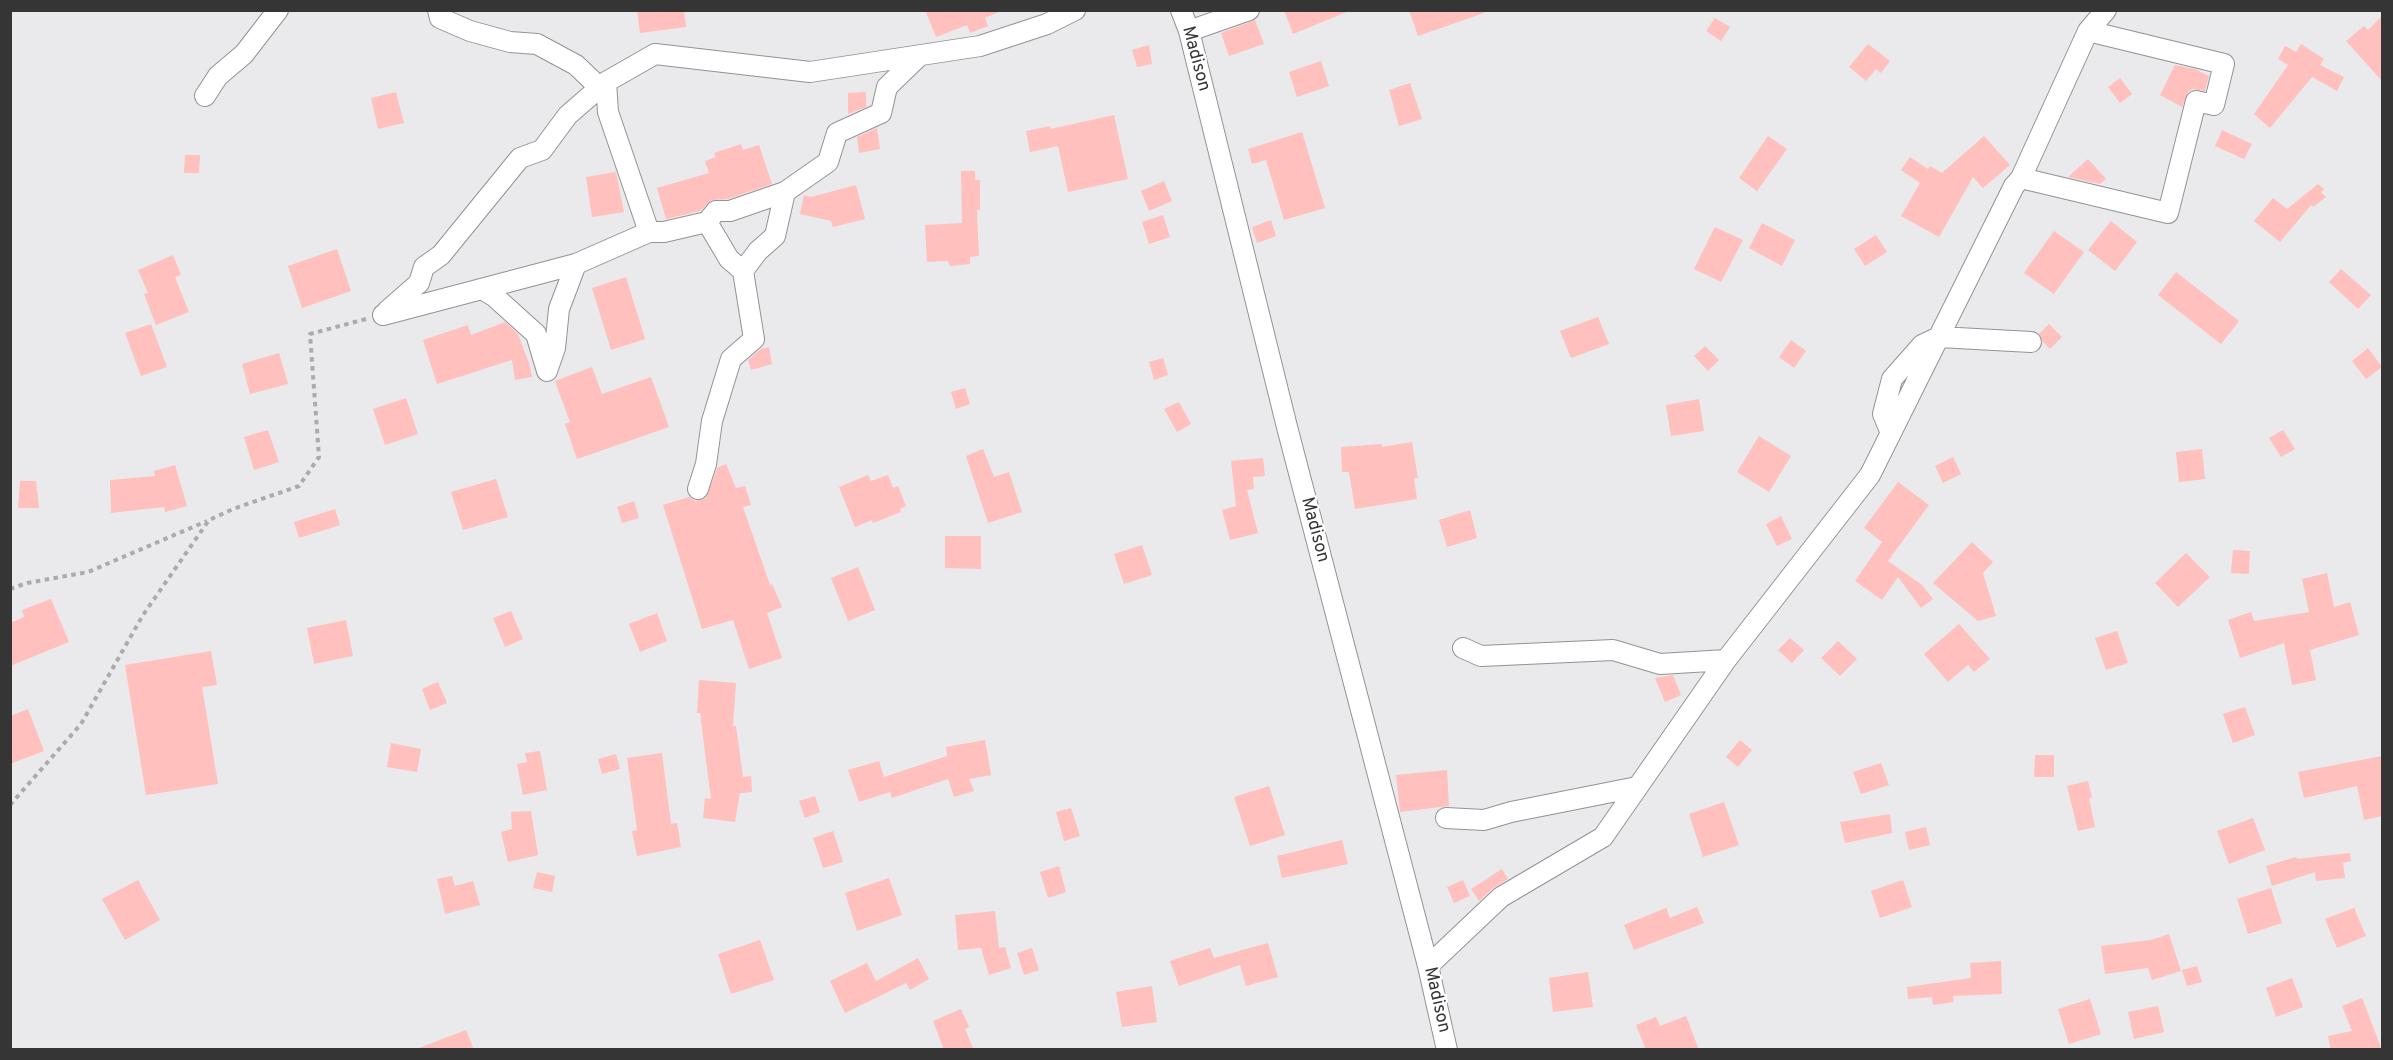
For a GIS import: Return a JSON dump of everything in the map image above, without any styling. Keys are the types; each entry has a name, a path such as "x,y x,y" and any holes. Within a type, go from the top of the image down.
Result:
{"street":[{"path":"205,96 218,76 244,54 278,10"},
{"path":"438,10 440,18 470,31 510,42 537,44 576,65 603,85 608,112 649,232"},
{"path":"382,315 419,283 424,267 441,255 520,158 542,150 568,115 603,85 655,54 810,72 980,46 1047,17 1075,10"},
{"name":"Madison","path":"1181,10 1189,30 1287,427 1428,966 1447,1050"},
{"path":"1189,30 1249,10"},
{"path":"1428,966 1501,897 1603,837 1726,660 1870,475 2014,186 2021,178 2088,31 2106,10"},
{"path":"2021,178 2168,213 2196,100 2214,105 2224,64 2088,31"},
{"path":"382,315 576,264 649,232 664,232 707,222 716,211 730,211 785,192 828,162 837,133 880,114 887,87 919,56"},
{"path":"743,271 758,251 775,236 785,192"},
{"path":"698,489 706,464 712,422 731,359 754,339 743,271 729,259 707,222"},
{"path":"482,289 495,297 536,334 547,371 555,348 559,309 576,264"},
{"path":"1939,337 2031,342"},
{"path":"1462,648 1481,656 1613,650 1660,664 1726,660"},
{"path":"1446,818 1484,820 1511,812 1638,787"}],"path":[{"path":"10,590 27,583 88,572 232,509 299,486 319,457 309,334 382,315"},
{"path":"10,805 81,724 142,615 209,520"}],"building":[{"path":"637,10 684,10 686,27 640,33"},
{"path":"925,10 1001,11 985,18 988,26 970,33 967,25 936,37"},
{"path":"1284,10 1349,10 1349,11 1293,34"},
{"path":"1409,10 1483,10 1484,13 1418,36"},
{"path":"2382,16 2382,81 2346,41 2364,26 2368,30"},
{"path":"1715,18 1730,27 1721,41 1706,31"},
{"path":"1255,20 1264,44 1229,56 1221,33"},
{"path":"1868,44 1890,61 1881,73 1876,69 1866,81 1849,67"},
{"path":"2301,44 2324,59 2320,65 2344,77 2337,91 2312,77 2270,128 2254,114 2288,65 2278,59 2285,46 2296,52"},
{"path":"1149,45 1152,64 1137,67 1132,50"},
{"path":"1321,61 1329,86 1297,97 1289,72"},
{"path":"2175,65 2195,69 2209,76 2205,91 2193,89 2188,92 2182,107 2160,95"},
{"path":"2120,78 2132,94 2120,103 2108,87"},
{"path":"1410,83 1422,119 1399,126 1389,90"},
{"path":"396,92 404,123 378,129 371,98"},
{"path":"866,92 866,107 848,114 848,93"},
{"path":"1114,115 1128,179 1068,192 1058,146 1030,152 1026,131 1050,126 1050,129"},
{"path":"877,128 880,149 859,153 857,137"},
{"path":"2222,130 2252,144 2244,159 2215,146"},
{"path":"1302,132 1325,208 1284,220 1266,160 1252,164 1248,149"},
{"path":"1768,136 1787,149 1757,191 1739,178"},
{"path":"1984,136 2010,165 1983,188 1973,177 1939,237 1901,216 1920,183 1901,170 1910,157 1928,169 1930,166 1942,173"},
{"path":"741,144 743,150 759,145 772,184 728,199 711,200 700,211 666,219 657,188 709,173 705,161 716,157 714,153"},
{"path":"185,155 200,155 199,173 184,173"},
{"path":"2088,159 2106,179 2100,184 2068,177"},
{"path":"961,171 975,171 975,180 980,180 980,210 977,210 979,256 970,257 970,264 950,266 948,261 927,262 925,225 962,223"},
{"path":"616,172 624,212 592,217 586,177"},
{"path":"1164,181 1172,201 1149,211 1141,191"},
{"path":"2318,184 2324,189 2321,192 2326,197 2313,207 2311,205 2280,242 2254,221 2273,198 2287,209"},
{"path":"856,185 865,219 833,227 831,221 800,214 804,195 811,197"},
{"path":"1163,215 1170,237 1149,244 1142,222"},
{"path":"1271,220 1276,236 1257,243 1252,227"},
{"path":"2111,221 2137,242 2115,271 2088,250"},
{"path":"1762,223 1795,240 1782,266 1749,248"},
{"path":"1715,227 1743,240 1721,282 1694,269"},
{"path":"2054,231 2084,252 2054,294 2024,273"},
{"path":"1876,235 1887,252 1865,266 1854,249"},
{"path":"337,249 351,291 302,308 288,266"},
{"path":"173,255 181,275 175,277 189,312 156,325 144,294 148,293 138,270"},
{"path":"2341,269 2371,295 2358,309 2329,282"},
{"path":"2176,272 2239,321 2221,344 2158,295"},
{"path":"626,277 645,339 611,350 592,288"},
{"path":"1598,317 1609,344 1571,358 1560,331"},
{"path":"505,322 518,334 532,377 515,380 512,360 437,384 423,340 468,325 471,335"},
{"path":"151,324 167,367 141,376 125,333"},
{"path":"2049,324 2062,337 2050,349 2039,334"},
{"path":"1791,340 1806,351 1794,368 1779,357"},
{"path":"1705,346 1719,360 1708,371 1694,356"},
{"path":"769,347 772,364 751,370 748,360 761,349"},
{"path":"2368,348 2382,367 2366,379 2352,361"},
{"path":"279,353 288,384 250,394 242,364"},
{"path":"1163,358 1168,375 1154,380 1149,362"},
{"path":"592,367 602,394 651,377 669,427 577,459 565,424 570,422 555,381"},
{"path":"965,388 970,404 956,409 951,392"},
{"path":"406,398 418,434 385,445 373,409"},
{"path":"1699,399 1704,431 1671,436 1666,405"},
{"path":"1179,402 1191,424 1177,432 1164,409"},
{"path":"268,430 279,462 254,470 244,437"},
{"path":"2283,430 2295,449 2281,457 2269,438"},
{"path":"1759,436 1791,456 1769,492 1737,472"},
{"path":"1412,442 1418,478 1414,478 1417,499 1355,509 1349,472 1342,472 1341,447 1382,444 1382,447"},
{"path":"983,449 994,477 1009,472 1022,512 988,523 966,456"},
{"path":"2202,449 2205,479 2179,482 2176,452"},
{"path":"1953,457 1961,474 1943,483 1935,466"},
{"path":"1263,458 1265,476 1253,477 1254,489 1247,490 1258,533 1230,540 1222,510 1236,506 1231,461"},
{"path":"726,464 736,488 745,486 751,505 743,507 770,585 772,584 782,607 767,613 782,658 749,669 733,620 702,629 663,505 689,497 695,501 706,498 717,468"},
{"path":"175,465 187,506 165,512 164,507 111,513 110,480 155,476 154,471"},
{"path":"868,475 871,481 888,475 893,488 898,486 906,506 900,509 901,512 855,527 839,487"},
{"path":"496,479 508,517 463,530 451,492"},
{"path":"20,481 36,481 39,508 18,508"},
{"path":"1898,482 1929,505 1888,561 1922,585 1933,599 1921,608 1898,577 1882,600 1855,581 1882,542 1864,528"},
{"path":"634,501 639,518 622,523 617,507"},
{"path":"335,509 340,525 299,538 294,522"},
{"path":"1470,510 1477,538 1447,547 1439,520"},
{"path":"1781,516 1792,539 1777,546 1766,524"},
{"path":"945,536 981,536 981,569 945,568"},
{"path":"1972,542 1993,562 1983,573 1996,616 1978,621 1933,583"},
{"path":"1142,545 1152,575 1124,584 1114,554"},
{"path":"2233,550 2250,551 2249,574 2231,573"},
{"path":"2186,553 2210,577 2178,607 2155,583"},
{"path":"858,567 875,610 848,621 831,578"},
{"path":"2327,573 2334,607 2350,602 2359,635 2310,650 2316,680 2292,685 2284,643 2240,658 2228,620 2251,612 2254,621 2309,612 2302,579"},
{"path":"51,599 69,642 10,666 10,623 24,617 22,610"},
{"path":"511,611 523,639 505,647 493,618"},
{"path":"657,613 667,641 640,652 629,624"},
{"path":"346,620 353,656 314,664 307,628"},
{"path":"1959,624 1990,659 1974,672 1968,665 1948,682 1924,654"},
{"path":"2117,631 2128,663 2106,670 2095,638"},
{"path":"1790,638 1804,650 1792,663 1778,650"},
{"path":"1838,641 1857,659 1840,676 1821,658"},
{"path":"211,651 217,685 202,687 218,784 146,795 125,665"},
{"path":"1673,675 1681,695 1665,702 1655,678"},
{"path":"699,680 736,683 733,726 736,726 743,777 751,776 752,792 740,793 735,822 703,818 705,798 711,799 700,713 697,713"},
{"path":"438,682 447,703 430,710 422,689"},
{"path":"2245,707 2255,735 2233,743 2223,714"},
{"path":"28,709 44,751 10,764 10,716"},
{"path":"985,740 991,775 969,779 974,791 954,797 948,779 892,798 890,792 859,802 848,770 879,761 884,777 947,756 946,747"},
{"path":"1740,740 1752,750 1738,767 1726,757"},
{"path":"391,743 421,749 417,772 387,767"},
{"path":"540,751 547,790 523,795 517,764 527,762 525,753"},
{"path":"662,753 671,824 677,823 681,847 637,856 632,831 637,830 627,758"},
{"path":"616,754 620,769 602,774 598,759"},
{"path":"2035,755 2054,755 2054,777 2034,777"},
{"path":"2382,756 2382,816 2364,820 2357,786 2304,798 2298,772"},
{"path":"1881,763 1889,785 1861,794 1853,772"},
{"path":"1447,770 1449,806 1400,812 1396,775"},
{"path":"2088,781 2095,827 2078,831 2067,786"},
{"path":"1269,786 1285,835 1250,846 1234,797"},
{"path":"815,796 820,812 805,818 799,801"},
{"path":"1724,802 1739,845 1703,857 1689,814"},
{"path":"1071,808 1080,836 1064,841 1056,812"},
{"path":"531,811 538,855 508,862 501,832 512,829 511,812"},
{"path":"1890,814 1892,833 1845,843 1840,822"},
{"path":"2253,818 2265,850 2229,864 2217,831"},
{"path":"1926,827 1930,845 1909,850 1905,832"},
{"path":"833,831 843,862 823,868 813,838"},
{"path":"1342,840 1348,864 1282,878 1277,856"},
{"path":"2350,853 2351,861 2343,863 2345,878 2316,881 2315,872 2272,886 2266,866 2296,857 2297,859"},
{"path":"1059,866 1066,892 1048,898 1040,872"},
{"path":"1502,869 1508,879 1493,888 1479,901 1471,889"},
{"path":"537,872 555,876 552,892 533,888"},
{"path":"452,876 455,886 473,881 480,905 445,914 437,879"},
{"path":"889,878 902,915 857,931 845,893"},
{"path":"138,880 160,920 125,940 102,899"},
{"path":"1463,880 1470,896 1454,903 1447,887"},
{"path":"1903,880 1912,907 1880,918 1871,891"},
{"path":"2271,888 2282,923 2248,934 2237,899"},
{"path":"1697,907 1704,923 1634,950 1624,925 1666,908 1670,918"},
{"path":"2354,908 2366,936 2337,948 2325,919"},
{"path":"995,911 999,948 1005,947 1011,968 989,975 981,948 958,950 955,915"},
{"path":"2169,934 2181,971 2152,980 2148,968 2105,974 2101,946 2151,940"},
{"path":"760,940 774,980 731,994 718,954"},
{"path":"1268,943 1278,977 1246,986 1240,965 1179,986 1170,961 1210,948 1214,958"},
{"path":"1032,948 1039,970 1024,975 1017,953"},
{"path":"918,958 929,979 910,990 906,983 845,1013 830,981 867,963 876,981"},
{"path":"2001,961 2002,994 1953,996 1954,1002 1933,1005 1932,997 1908,999 1907,987 1971,978 1970,963"},
{"path":"2197,966 2202,982 2187,986 2182,970"},
{"path":"1588,972 1593,1007 1553,1012 1549,978"},
{"path":"2292,978 2303,1007 2276,1017 2266,988"},
{"path":"1152,986 1157,1022 1122,1027 1116,992"},
{"path":"2362,998 2382,1050 2331,1050 2328,1036 2352,1031 2342,1006"},
{"path":"2090,999 2101,1034 2069,1044 2058,1009"},
{"path":"2158,1006 2164,1032 2134,1039 2128,1012"},
{"path":"961,1009 969,1027 965,1029 974,1050 944,1050 933,1021"},
{"path":"1686,1016 1699,1050 1646,1050 1636,1025 1656,1017 1660,1026"},
{"path":"466,1030 474,1050 419,1050 419,1048"}]}
